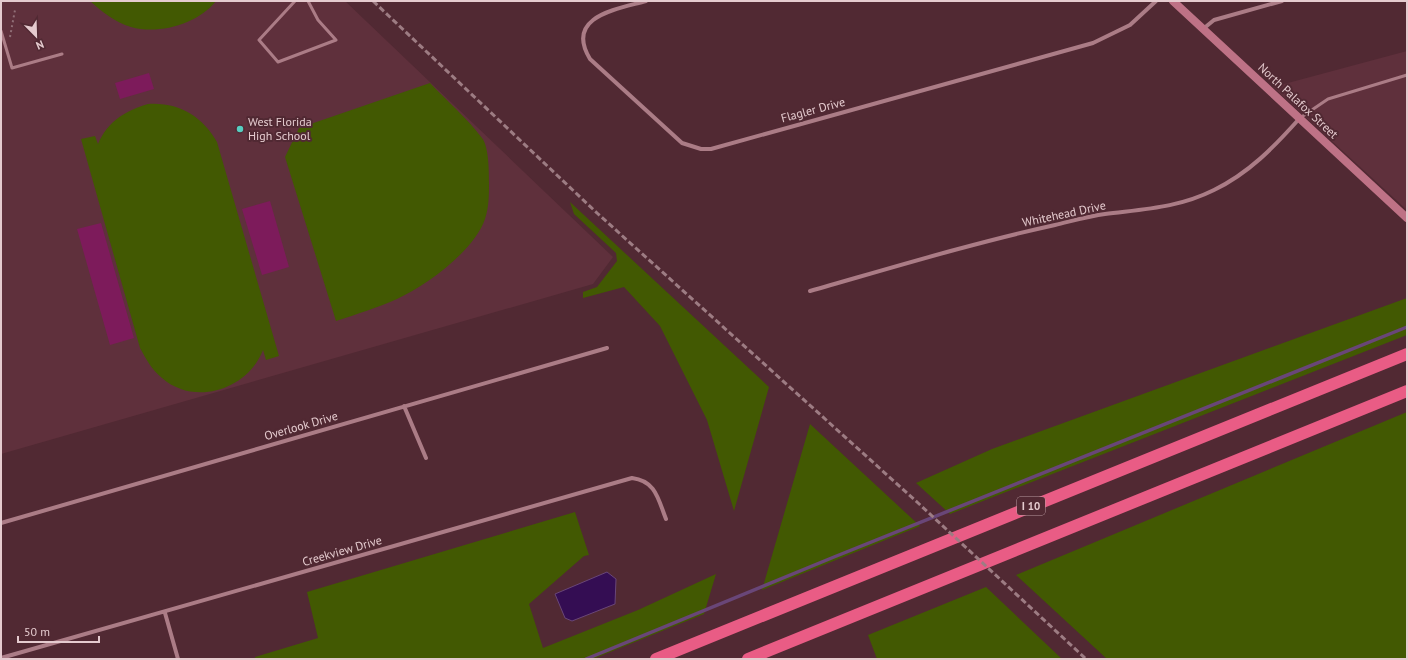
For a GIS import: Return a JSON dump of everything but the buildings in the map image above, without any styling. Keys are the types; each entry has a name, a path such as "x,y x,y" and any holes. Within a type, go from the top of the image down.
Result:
{"highway":[{"name":"I 10","path":"656,659 1407,354"},
{"path":"748,659 1407,391"}],"main road":[{"name":"North Palafox Street","path":"1173,1 1407,218"}],"street":[{"name":"Flagler Drive","path":"646,1 600,14 592,20 584,34 585,52 590,59 682,143 701,150 711,149 1093,43 1130,25 1156,1"},
{"path":"1203,29 1214,20 1282,1"},
{"name":"Whitehead Drive","path":"810,291 1035,229 1105,214 1168,207 1192,199 1236,178 1255,164 1273,148 1299,119"},
{"name":"Overlook Drive","path":"1,523 607,348"},
{"path":"404,406 426,458"},
{"name":"Creekview Drive","path":"1,658 165,613 632,478 642,479 654,488 666,519"},
{"path":"165,613 178,659"}],"lane":[{"path":"295,1 259,40 278,62 336,40 318,20 308,1"},
{"path":"1,31 12,68 62,54"},
{"path":"1299,119 1328,99 1407,75"}],"path":[{"path":"5,45 10,38 15,10"}],"shaded area":[{"name":"West Florida High School","path":"1,1 345,1 613,257 593,284 1,454"},
{"path":"1407,51 1407,210 1273,87"},
{"path":"607,572 616,579 615,604 572,621 565,618 555,594"}],"green space":[{"path":"90,1 216,1 199,16 189,21 177,26 154,30 125,25 109,16"},
{"path":"430,83 470,124 484,142 488,160 489,178 488,201 485,219 471,243 460,255 422,285 397,299 336,321 285,157 299,128"},
{"path":"148,104 170,105 188,112 204,125 217,142 279,356 266,360 263,350 256,364 246,375 233,384 219,390 205,392 190,391 175,387 155,371 142,352 81,139 95,136 98,144 107,129 118,118 132,110"},
{"path":"570,202 769,387 734,511 707,420 660,326 624,287 583,298 583,292 597,287 617,261 616,253 574,214"},
{"path":"1407,298 1407,335 950,514 916,483 992,449"},
{"path":"1407,412 1407,659 1107,659 1016,575"},
{"path":"810,424 920,526 762,590"},
{"path":"575,512 589,555 584,556 529,604 543,648 638,610 716,574 704,614 593,659 255,659 255,657 318,638 307,592"},
{"path":"986,587 1062,659 877,659 868,635"}],"waterway":[{"path":"586,659 834,557 1407,327"}],"railway":[{"path":"373,1 597,213 917,502 1086,659"}],"place":[{"name":"West Florida High School","path":"240,129"}]}
